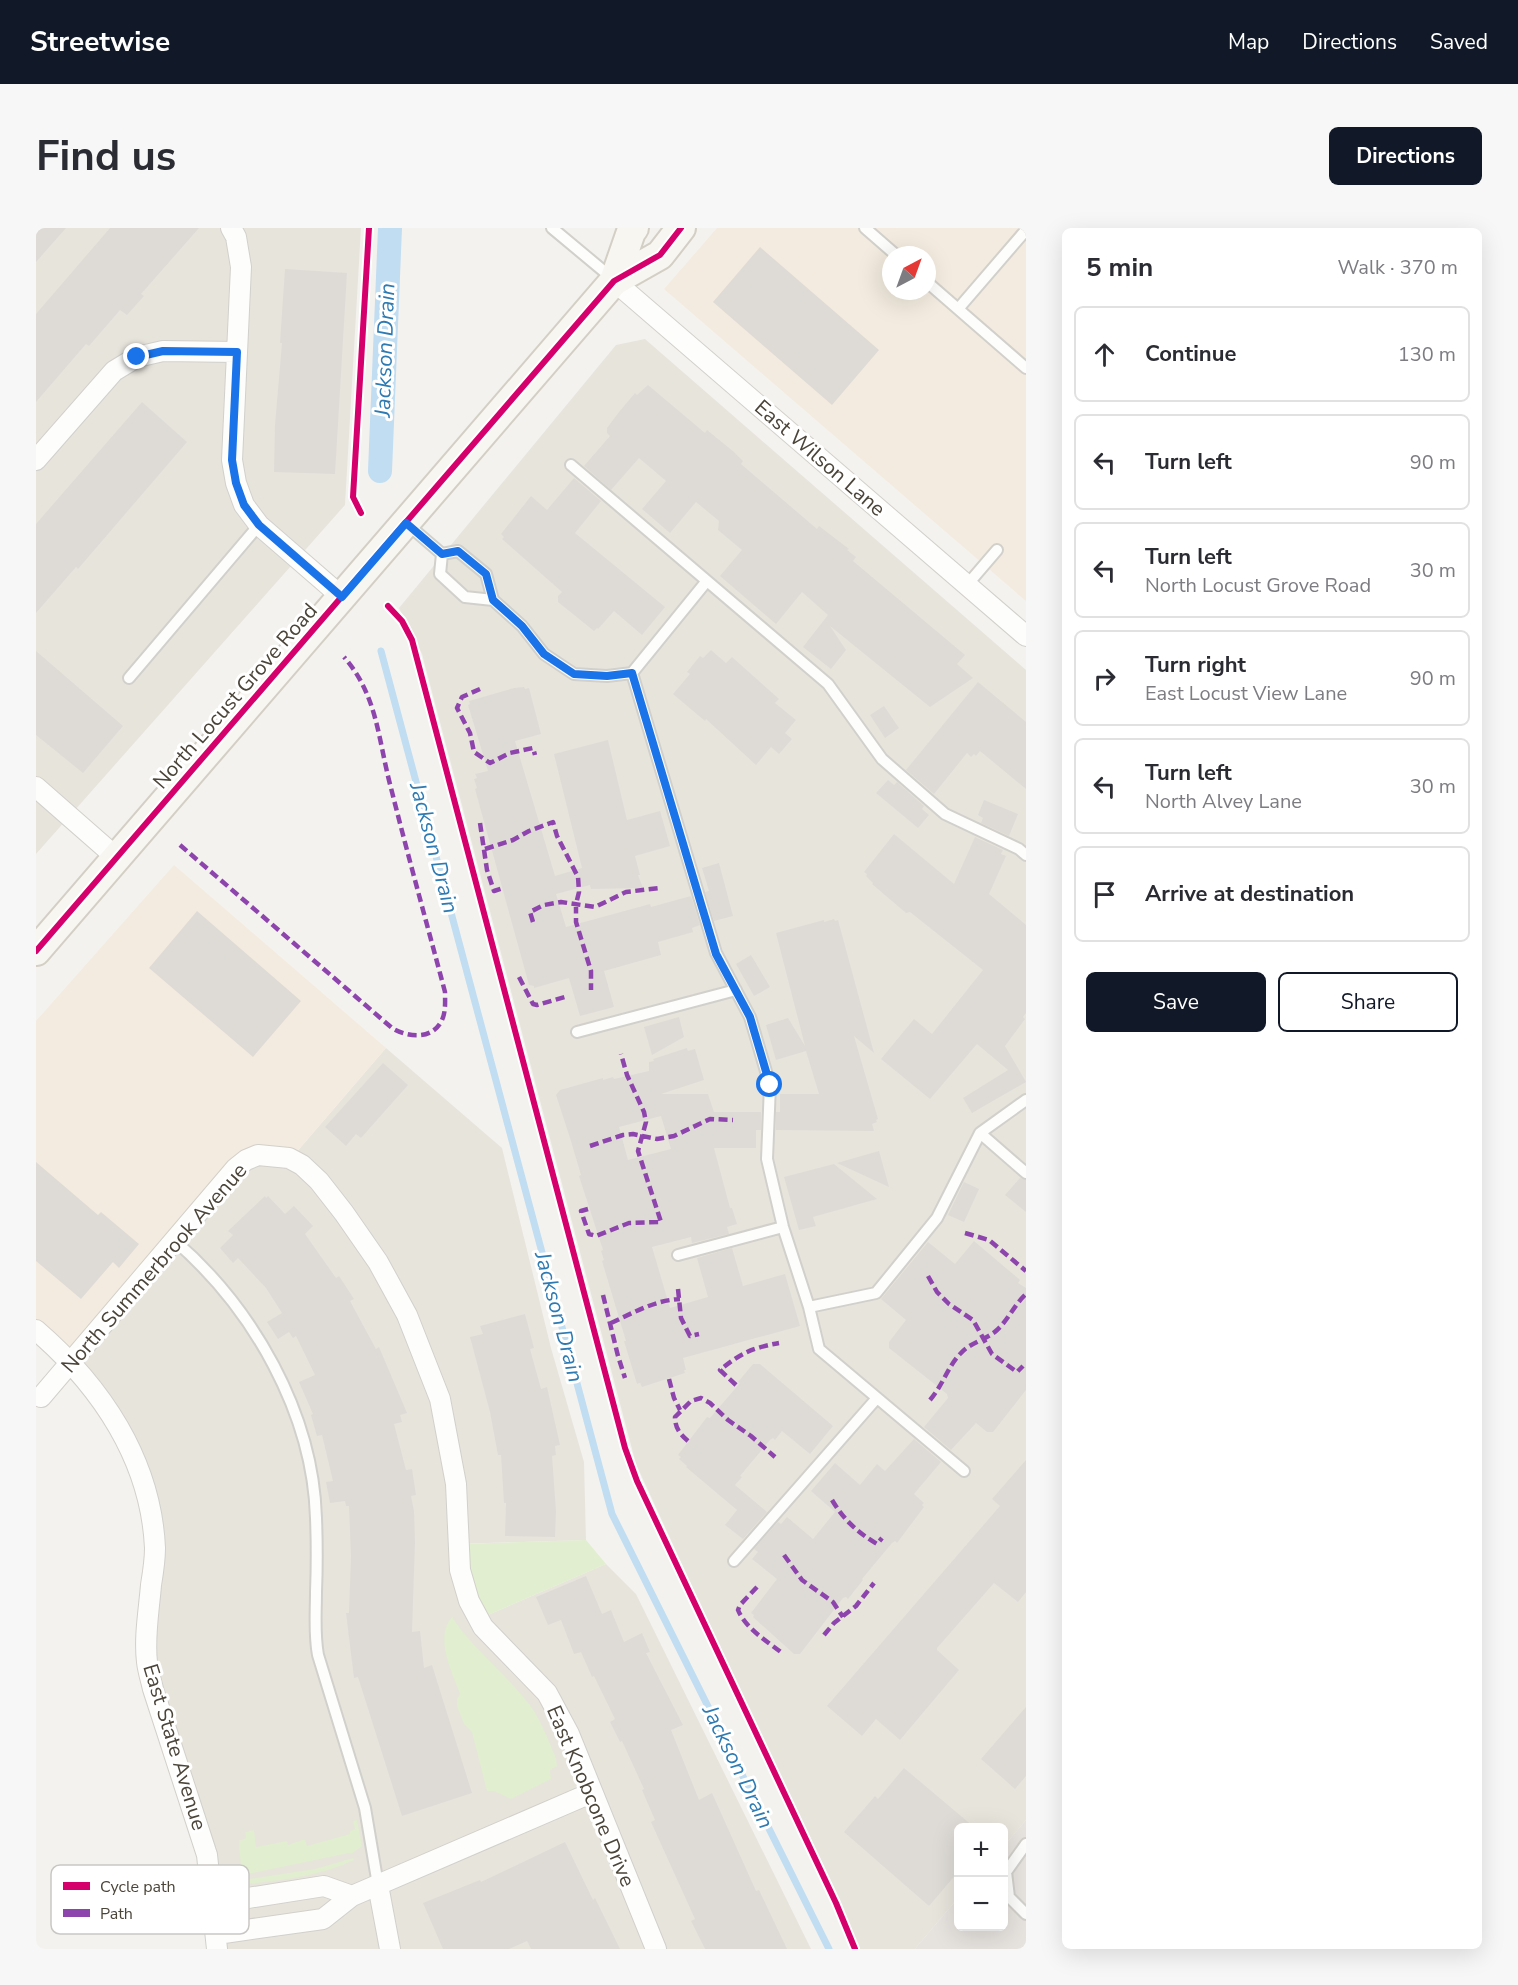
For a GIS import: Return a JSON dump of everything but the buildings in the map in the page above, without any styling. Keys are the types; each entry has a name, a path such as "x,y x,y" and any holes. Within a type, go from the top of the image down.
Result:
{"main road":[{"name":"North Locust Grove Road","path":"614,280 634,228"},
{"name":"North Locust Grove Road","path":"36,951 614,280 660,255 681,228"}],"street":[{"path":"231,228 236,237 241,267 232,460 236,483 244,505 259,525 342,597"},
{"name":"East Wilson Lane","path":"614,280 1026,636"},
{"path":"36,460 114,371 137,357 163,351 237,352"},
{"path":"36,787 117,858"},
{"name":"North Summerbrook Avenue","path":"41,1397 236,1168 246,1160 258,1155 274,1155"},
{"name":"East Knobcone Drive","path":"274,1155 289,1158 302,1165 320,1181 378,1262 406,1315 440,1399 456,1484 460,1570 469,1600 483,1627 547,1693 569,1734 656,1949"},
{"name":"East State Avenue","path":"36,1330 72,1363 95,1390 135,1460 150,1510 155,1550 147,1631 147,1662 153,1689 207,1855 208,1865"},
{"path":"217,1941 322,1919 352,1896 591,1793"},
{"path":"378,1885 390,1949"},
{"path":"249,1898 324,1886 352,1896"}],"lane":[{"path":"552,228 614,280"},
{"path":"865,228 886,246"},
{"path":"958,309 1026,230"},
{"path":"936,290 1026,368"},
{"path":"571,465 828,684 882,759 945,814 1019,849 1026,855"},
{"path":"406,523 442,554"},
{"path":"129,678 259,525"},
{"path":"967,585 997,550"},
{"path":"442,554 458,551 486,574 493,600 522,626 544,654 574,674 607,676 632,673 706,582"},
{"path":"442,554 440,574 465,597 493,600"},
{"path":"632,673 716,954 750,1017 770,1085 767,1159 783,1227 809,1307 819,1349 964,1471"},
{"path":"577,1032 736,990"},
{"path":"809,1307 876,1293 937,1218 980,1133 1026,1100"},
{"path":"980,1133 1026,1173"},
{"path":"678,1255 783,1227"},
{"path":"174,1240 211,1275 261,1342 285,1389 300,1430 312,1476 316,1515 314,1636 365,1808 378,1885"},
{"path":"734,1561 878,1398"},
{"path":"1026,1844 1006,1872 1009,1897 1026,1914"}],"shaded area":[{"path":"36,228 361,228 345,505 36,854"},
{"path":"717,228 1026,228 1026,601 664,289"},
{"path":"645,339 1026,670 1026,1820 1008,1841 1008,1823 954,1823 954,1903 915,1949 859,1949 636,1464 422,654 399,608 616,345"},
{"path":"174,865 386,1048 293,1156 254,1152 70,1357 36,1326 36,1021"},
{"path":"386,1048 502,1148 551,1348 584,1462 586,1540 457,1544 481,1618 606,1564 636,1594 811,1949 224,1949 220,1934 249,1934 249,1865 203,1865 153,1662 153,1503 78,1365 248,1163 289,1161"},
{"path":"1026,1820 1026,1949 915,1949 954,1903 954,1931 1008,1931 1008,1841"}],"green space":[{"path":"586,1540 606,1564 481,1618 461,1544"},
{"path":"452,1617 470,1641 532,1708 556,1758 557,1766 550,1770 551,1779 511,1799 494,1791 487,1791 472,1732 464,1724 457,1706 460,1694 449,1666 445,1645 447,1625"},
{"path":"357,1820 362,1846 351,1854 249,1874 249,1865 241,1865 239,1841 246,1838 245,1832 254,1830 256,1847 287,1841 288,1845 305,1839 307,1846 350,1834 350,1831 355,1829 353,1821"},
{"path":"353,1858 354,1860 315,1874 249,1884 249,1879 315,1869"}],"waterway":[{"name":"Jackson Drain","path":"380,471 390,228"},
{"name":"Jackson Drain","path":"381,651 612,1514 829,1949"}],"marked path":[{"path":"180,845 392,1028 405,1034 419,1035 438,1027 444,1013 445,992 397,814 375,719 364,687 344,657"},
{"path":"480,689 462,697 457,708 470,733 474,752 490,763 510,753 533,748 535,755"},
{"path":"485,849 513,840 553,822 557,836 578,877 576,922 591,971 591,990"},
{"path":"480,823 487,870 494,891 503,888"},
{"path":"533,922 530,912 544,905 561,902 595,907 626,892 659,888"},
{"path":"519,977 533,1004 537,1005 565,997"},
{"path":"588,1209 581,1211 589,1234 596,1236 629,1223 661,1222 638,1151 646,1122 644,1112 627,1075 621,1054"},
{"path":"590,1146 623,1135 633,1134 657,1139 674,1136 710,1119 733,1120"},
{"path":"965,1233 989,1240 1026,1271"},
{"path":"928,1276 937,1292 949,1304 973,1320 992,1354 1017,1372 1023,1366"},
{"path":"678,1289 681,1318 690,1336 699,1334"},
{"path":"930,1400 961,1353 997,1330 1026,1294"},
{"path":"603,1295 625,1378"},
{"path":"611,1323 653,1304 680,1299"},
{"path":"736,1385 720,1370 747,1352 779,1343"},
{"path":"669,1379 680,1410"},
{"path":"688,1441 678,1430 675,1417 691,1401 701,1398 775,1457"},
{"path":"832,1500 846,1520 863,1535 877,1544 882,1538"},
{"path":"784,1555 802,1580 833,1602 843,1617"},
{"path":"824,1635 834,1623 856,1606 874,1583"},
{"path":"757,1587 738,1610 751,1629 782,1653"}],"cycle path":[{"path":"361,513 353,497 369,228"},
{"path":"36,951 614,281 660,255 681,228"},
{"path":"388,606 402,621 412,640 625,1448 637,1481 836,1903 855,1949"}],"route":[{"path":"137,357 163,351 237,352 232,460 236,483 244,505 259,525 342,597 406,523 442,554 458,551 486,574 493,600 522,626 544,654 574,674 607,676 632,673 716,954 750,1017 770,1085"}]}
